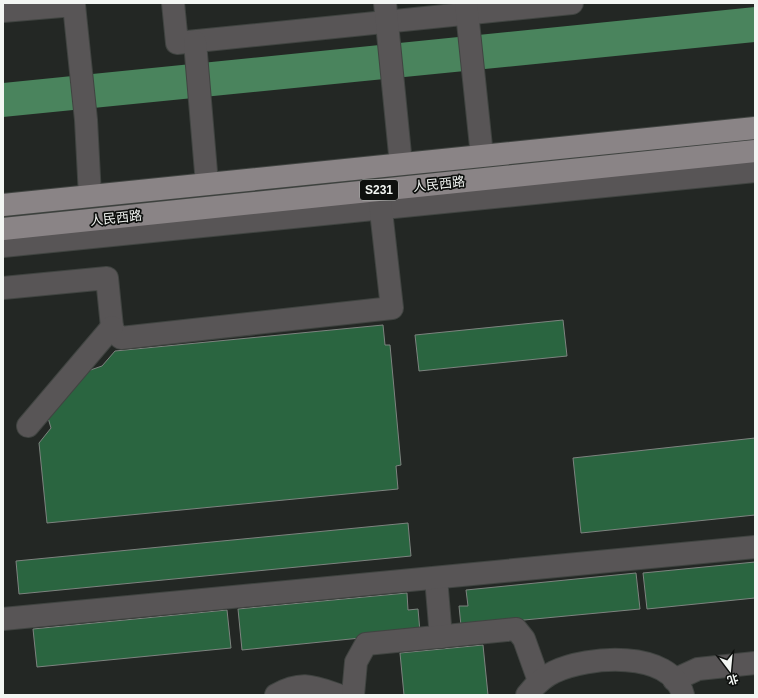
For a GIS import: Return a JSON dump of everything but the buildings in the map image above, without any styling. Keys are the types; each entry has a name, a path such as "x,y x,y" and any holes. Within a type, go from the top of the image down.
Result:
{"main road":[{"name":"人民西路","path":"3,205 755,128"},
{"name":"人民西路","path":"3,229 755,151"}],"street":[{"path":"173,3 189,47 200,116 207,184"},
{"path":"189,47 386,20 468,14 572,3"},
{"path":"3,11 74,5 86,120 90,196"},
{"path":"468,14 482,156"},
{"path":"386,20 401,164"},
{"path":"3,246 755,171"},
{"path":"3,288 107,278 112,328 121,338 392,308 379,190"},
{"path":"28,426 112,328"},
{"path":"3,619 755,547"},
{"path":"436,578 441,636"},
{"path":"353,695 356,662 366,644 516,629 524,639 533,688 554,672 569,666 586,662 620,659 642,662 660,669 678,687 698,669 755,663"},
{"path":"276,695 290,687 302,686 320,689 338,695"}],"shaded area":[{"path":"755,7 755,42 3,117 3,83"}]}
